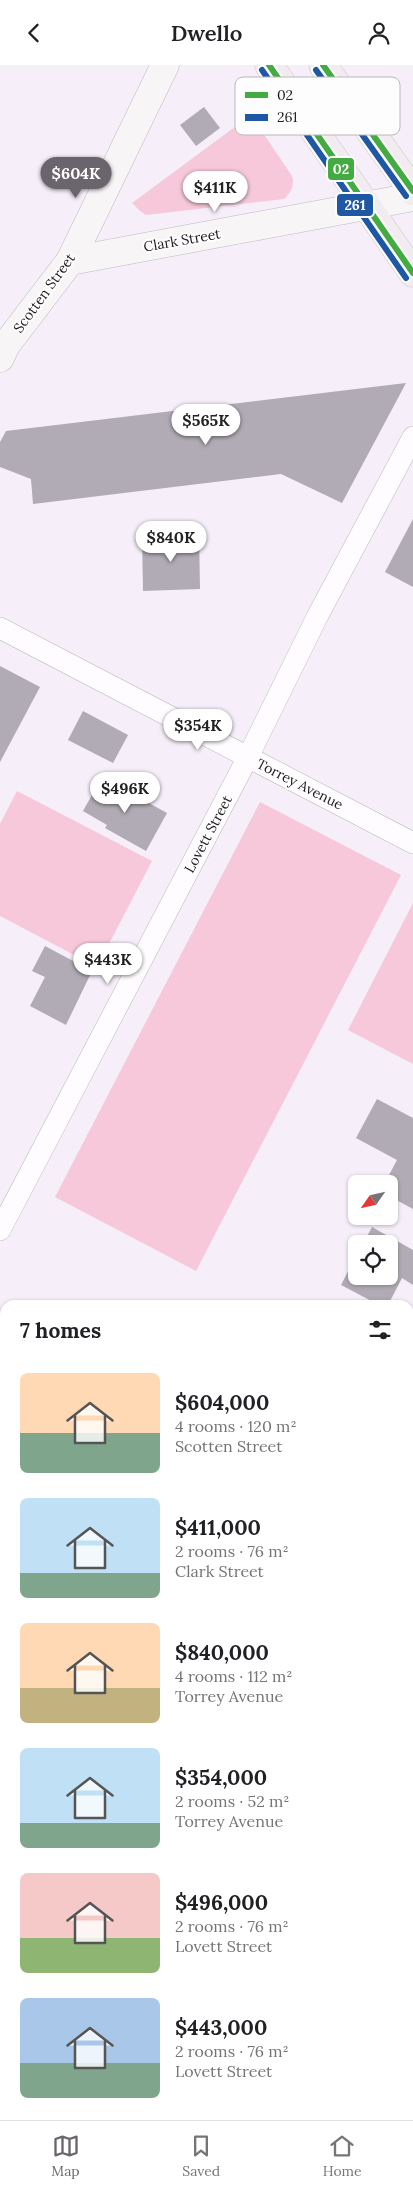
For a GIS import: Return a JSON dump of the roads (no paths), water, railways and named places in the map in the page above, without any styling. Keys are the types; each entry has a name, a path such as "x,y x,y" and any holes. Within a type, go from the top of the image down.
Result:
{"main road":[{"path":"269,65 277,77"},
{"path":"323,65 332,77"},
{"path":"317,135 413,273"},
{"path":"373,135 413,191"}],"street":[{"name":"Scotten Street","path":"0,358 6,345 70,261 165,65"},
{"name":"Clark Street","path":"70,261 413,197"},
{"name":"Lovett Street","path":"0,1230 248,757 318,615 413,437"},
{"name":"Torrey Avenue","path":"0,628 413,843"}]}
